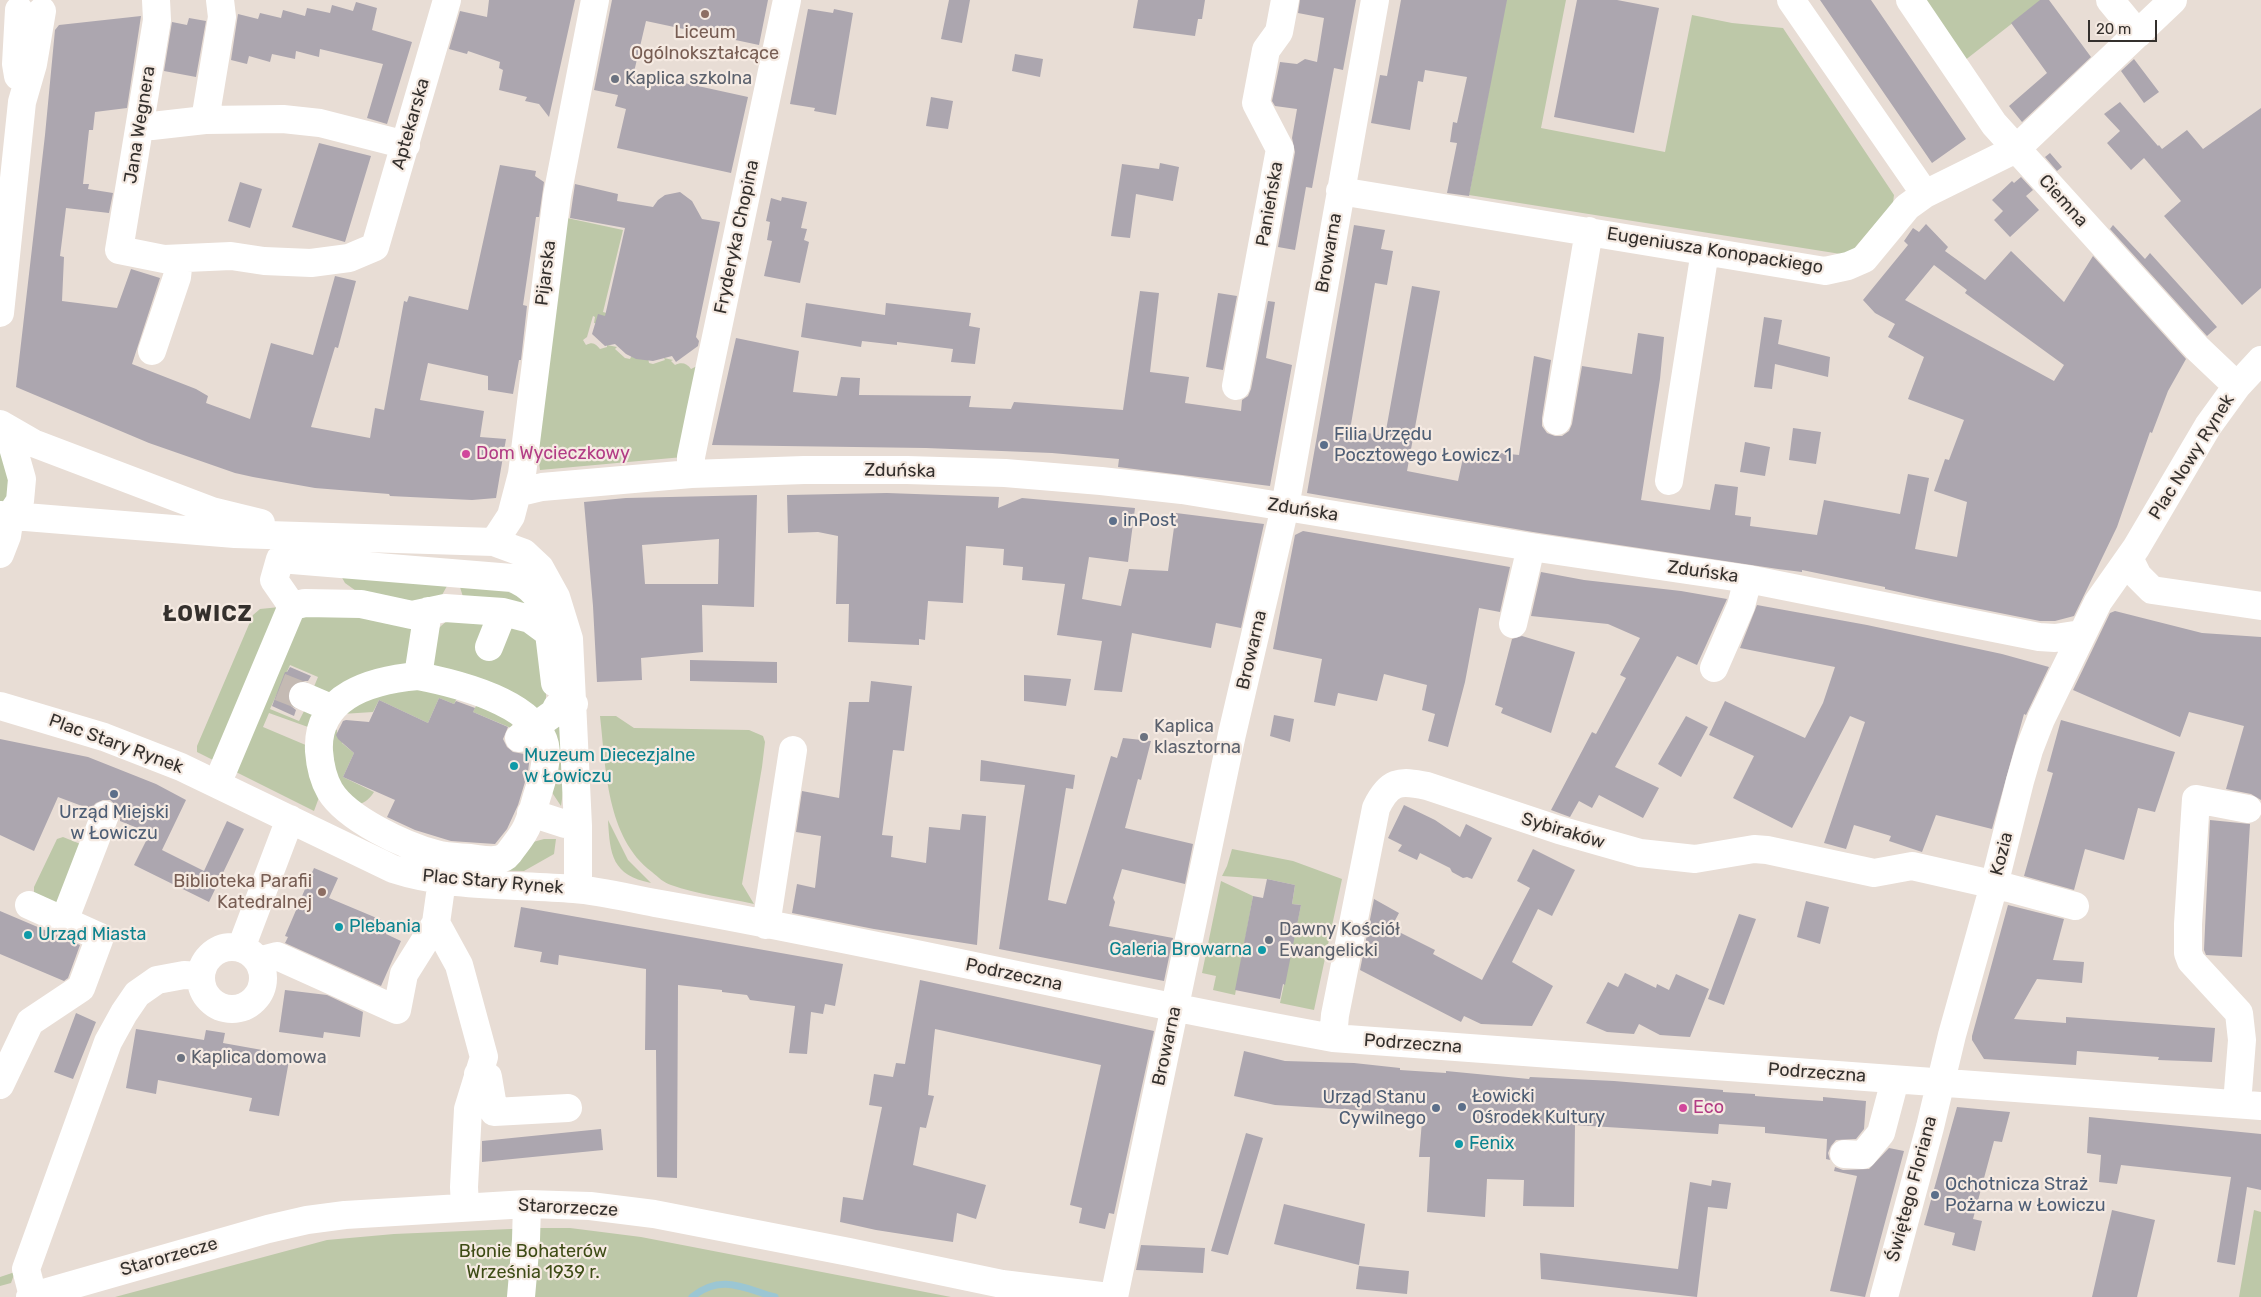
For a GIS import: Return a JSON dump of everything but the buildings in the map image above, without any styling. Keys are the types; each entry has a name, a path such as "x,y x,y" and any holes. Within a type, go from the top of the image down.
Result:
{"street":[{"name":"Jana Wegnera","path":"156,0 157,20 119,250 164,259 179,259"},
{"path":"205,120 222,17 220,0"},
{"name":"Aptekarska","path":"179,259 199,256 231,256 264,261 311,264 349,258 375,247 447,0"},
{"name":"Pijarska","path":"494,542 511,516 522,474 551,236 571,162 595,0"},
{"name":"Fryderyka Chopina","path":"691,474 691,457 787,0"},
{"name":"Panieńska","path":"1236,386 1280,150 1256,103 1266,50 1279,32 1285,0"},
{"name":"Browarna","path":"1114,1297 1232,734 1285,507 1375,0"},
{"path":"1791,0 1925,194"},
{"name":"Ciemna","path":"1910,0 1994,124 2197,348 2237,386"},
{"path":"2110,0 2138,34"},
{"name":"Eugeniusza Konopackiego","path":"1340,191 1825,270 1848,266 1864,259 1907,207 1925,194 2016,149 2173,0"},
{"path":"0,313 15,106 32,64 31,5"},
{"path":"140,124 152,126 205,120 283,119 320,123 406,145"},
{"path":"1557,421 1588,231"},
{"path":"1669,481 1705,251"},
{"path":"152,351 177,277 179,259"},
{"name":"Plac Nowy Rynek","path":"2081,634 2098,602 2129,558 2204,434 2237,386 2261,360"},
{"name":"Plac Stary Rynek","path":"0,424 33,443 212,511 313,535"},
{"path":"0,428 12,444 22,479 20,501 5,516 0,554"},
{"name":"Zduńska","path":"517,493 542,487 691,474 888,470 1005,473 1182,490 1532,547 1748,579 2039,637 2055,638 2081,634"},
{"name":"Plac Stary Rynek","path":"0,706 62,723 131,747 199,775 393,869 412,875 442,867 578,889 578,826 566,706 570,639 556,597 540,568 524,553 494,542 235,534 5,516"},
{"path":"1513,624 1532,547"},
{"path":"2129,558 2138,576 2152,590 2261,606"},
{"path":"223,770 282,687 292,606 274,580 280,559 512,578 524,582 539,598 546,614 566,706 527,732"},
{"path":"331,564 336,584 361,604"},
{"path":"418,676 440,610 456,574"},
{"path":"1714,668 1740,606 1748,579"},
{"path":"292,606 305,603 361,604 412,615 440,610 503,612 530,619 549,632"},
{"path":"489,647 503,612"},
{"name":"Kozia","path":"1940,1081 2029,750 2041,719 2081,634"},
{"path":"250,955 264,975 262,990 253,1002 240,1009 225,1009 212,1002 204,990 201,976 206,961 218,951 233,947 250,955 277,956 397,1010 404,974 436,924 442,867 438,855 410,846 381,832 357,816 331,792 321,765 320,733 331,708 342,698 372,684 418,676 461,685 479,691 506,704 527,732 545,745 544,773 531,813 525,830 506,857 495,861 442,867"},
{"path":"282,687 331,708"},
{"path":"766,925 793,750"},
{"name":"Sybiraków","path":"1333,1038 1335,1016 1376,808 1383,793 1394,784 1408,782 1427,786 1558,830 1640,853 1695,859 1754,849 1767,850 1874,873 1912,866 1994,885"},
{"path":"250,955 300,824 331,792"},
{"path":"2248,809 2196,799 2188,924 2188,953 2191,961 2238,1013 2249,1105"},
{"path":"531,813 565,824"},
{"path":"64,921 105,815"},
{"path":"1994,885 2075,906"},
{"name":"Podrzeczna","path":"578,889 1333,1038 2249,1105"},
{"path":"0,1085 30,1022 82,988 100,937 29,905"},
{"path":"436,924 459,965 484,1058 468,1109 464,1187 465,1207"},
{"path":"31,1296 26,1269 108,1042 137,994 157,980 184,975 201,976"},
{"path":"478,1074 488,1077 494,1112 568,1108"},
{"path":"1844,1154 1863,1155 1881,1133 1895,1080"},
{"name":"Świętego Floriana","path":"1884,1297 1940,1081"},
{"path":"521,1297 527,1204"},
{"name":"Starorzecze","path":"31,1296 307,1220 345,1215 527,1204 590,1206 654,1214 1002,1284 1109,1297"}],"green space":[{"path":"1506,0 1566,0 1541,128 1665,152 1692,15 1732,23 1783,28 1894,195 1893,203 1847,255 1469,195"},
{"path":"1922,0 2042,0 1964,61"},
{"path":"567,218 623,230 603,312 610,314 608,326 594,323 595,317 593,316 587,337 583,340 586,345 591,343 600,349 607,347 607,345 617,347 615,349 625,358 630,359 632,355 648,358 649,363 653,364 665,360 664,358 673,360 671,361 675,365 686,364 691,369 697,366 683,457 540,470 536,442"},
{"path":"0,445 13,470 7,502 0,502"},
{"path":"340,574 447,586 442,595 430,604 359,593 345,583"},
{"path":"505,581 539,606 463,597 460,587"},
{"path":"280,607 215,761 197,752 197,746 253,615 260,609"},
{"path":"352,611 414,629 413,663 336,696 313,689 318,677 290,665 270,709 299,721 305,709 315,709 308,727 269,713 263,727 308,746 321,792 314,811 232,770 295,616"},
{"path":"454,616 506,620 539,637 546,686 546,714 432,674 432,640 439,628"},
{"path":"402,683 429,685 480,696 507,711 514,720 511,728 473,712 477,704 458,696 454,704 439,698 428,723 379,700 373,712 342,714 336,712 341,705 356,695 375,688"},
{"path":"600,716 616,716 634,728 749,730 763,736 765,742 762,767 742,884 754,904 668,884 637,857 625,840 611,800"},
{"path":"556,717 569,751 561,806 551,791 544,724"},
{"path":"333,728 337,730 337,736 343,739 342,743 354,753 343,777 374,792 368,800 358,805 340,795 328,729"},
{"path":"608,820 628,860 651,883 628,875 616,862 610,843"},
{"path":"63,837 83,845 56,905 34,893 34,887 57,839"},
{"path":"544,839 556,839 554,854 524,871 481,870 533,842"},
{"path":"1232,849 1293,861 1342,879 1314,1010 1280,1003 1301,905 1292,904 1295,885 1267,879 1222,876"},
{"path":"1221,881 1253,896 1235,995 1213,990 1216,976 1202,973"},
{"path":"2254,1210 2261,1212 2261,1297 2239,1297"},
{"name":"Błonie Bohaterów Września 1939 r.","path":"570,1228 641,1237 951,1297 115,1297 327,1240 394,1234"},
{"path":"15,1272 11,1283 0,1286 0,1277"}],"waterway":[{"path":"692,1297 703,1290 724,1284 743,1287 775,1297"}],"tunnel":[{"path":"280,687 303,696"}],"place":[{"name":"Liceum Ogólnokształcące","path":"705,14"},
{"name":"Kaplica szkolna","path":"615,79"},
{"name":"Filia Urzędu Pocztowego Łowicz 1","path":"1324,445"},
{"name":"Dom Wycieczkowy","path":"466,454"},
{"name":"inPost","path":"1113,521"},
{"name":"Kaplica klasztorna","path":"1144,737"},
{"name":"Muzeum Diecezjalne w Łowiczu","path":"514,766"},
{"name":"Urząd Miejski w Łowiczu","path":"114,794"},
{"name":"Biblioteka Parafii Katedralnej","path":"322,892"},
{"name":"Plebania","path":"339,927"},
{"name":"Urząd Miasta","path":"28,935"},
{"name":"Dawny Kościół Ewangelicki","path":"1269,940"},
{"name":"Galeria Browarna","path":"1262,950"},
{"name":"Kaplica domowa","path":"181,1058"},
{"name":"Łowicki Ośrodek Kultury","path":"1462,1107"},
{"name":"Urząd Stanu Cywilnego","path":"1436,1108"},
{"name":"Eco","path":"1683,1108"},
{"name":"Fenix","path":"1459,1144"},
{"name":"Ochotnicza Straż Pożarna w Łowiczu","path":"1935,1195"}],"district":[{"name":"ŁOWICZ","path":"208,615"}]}
